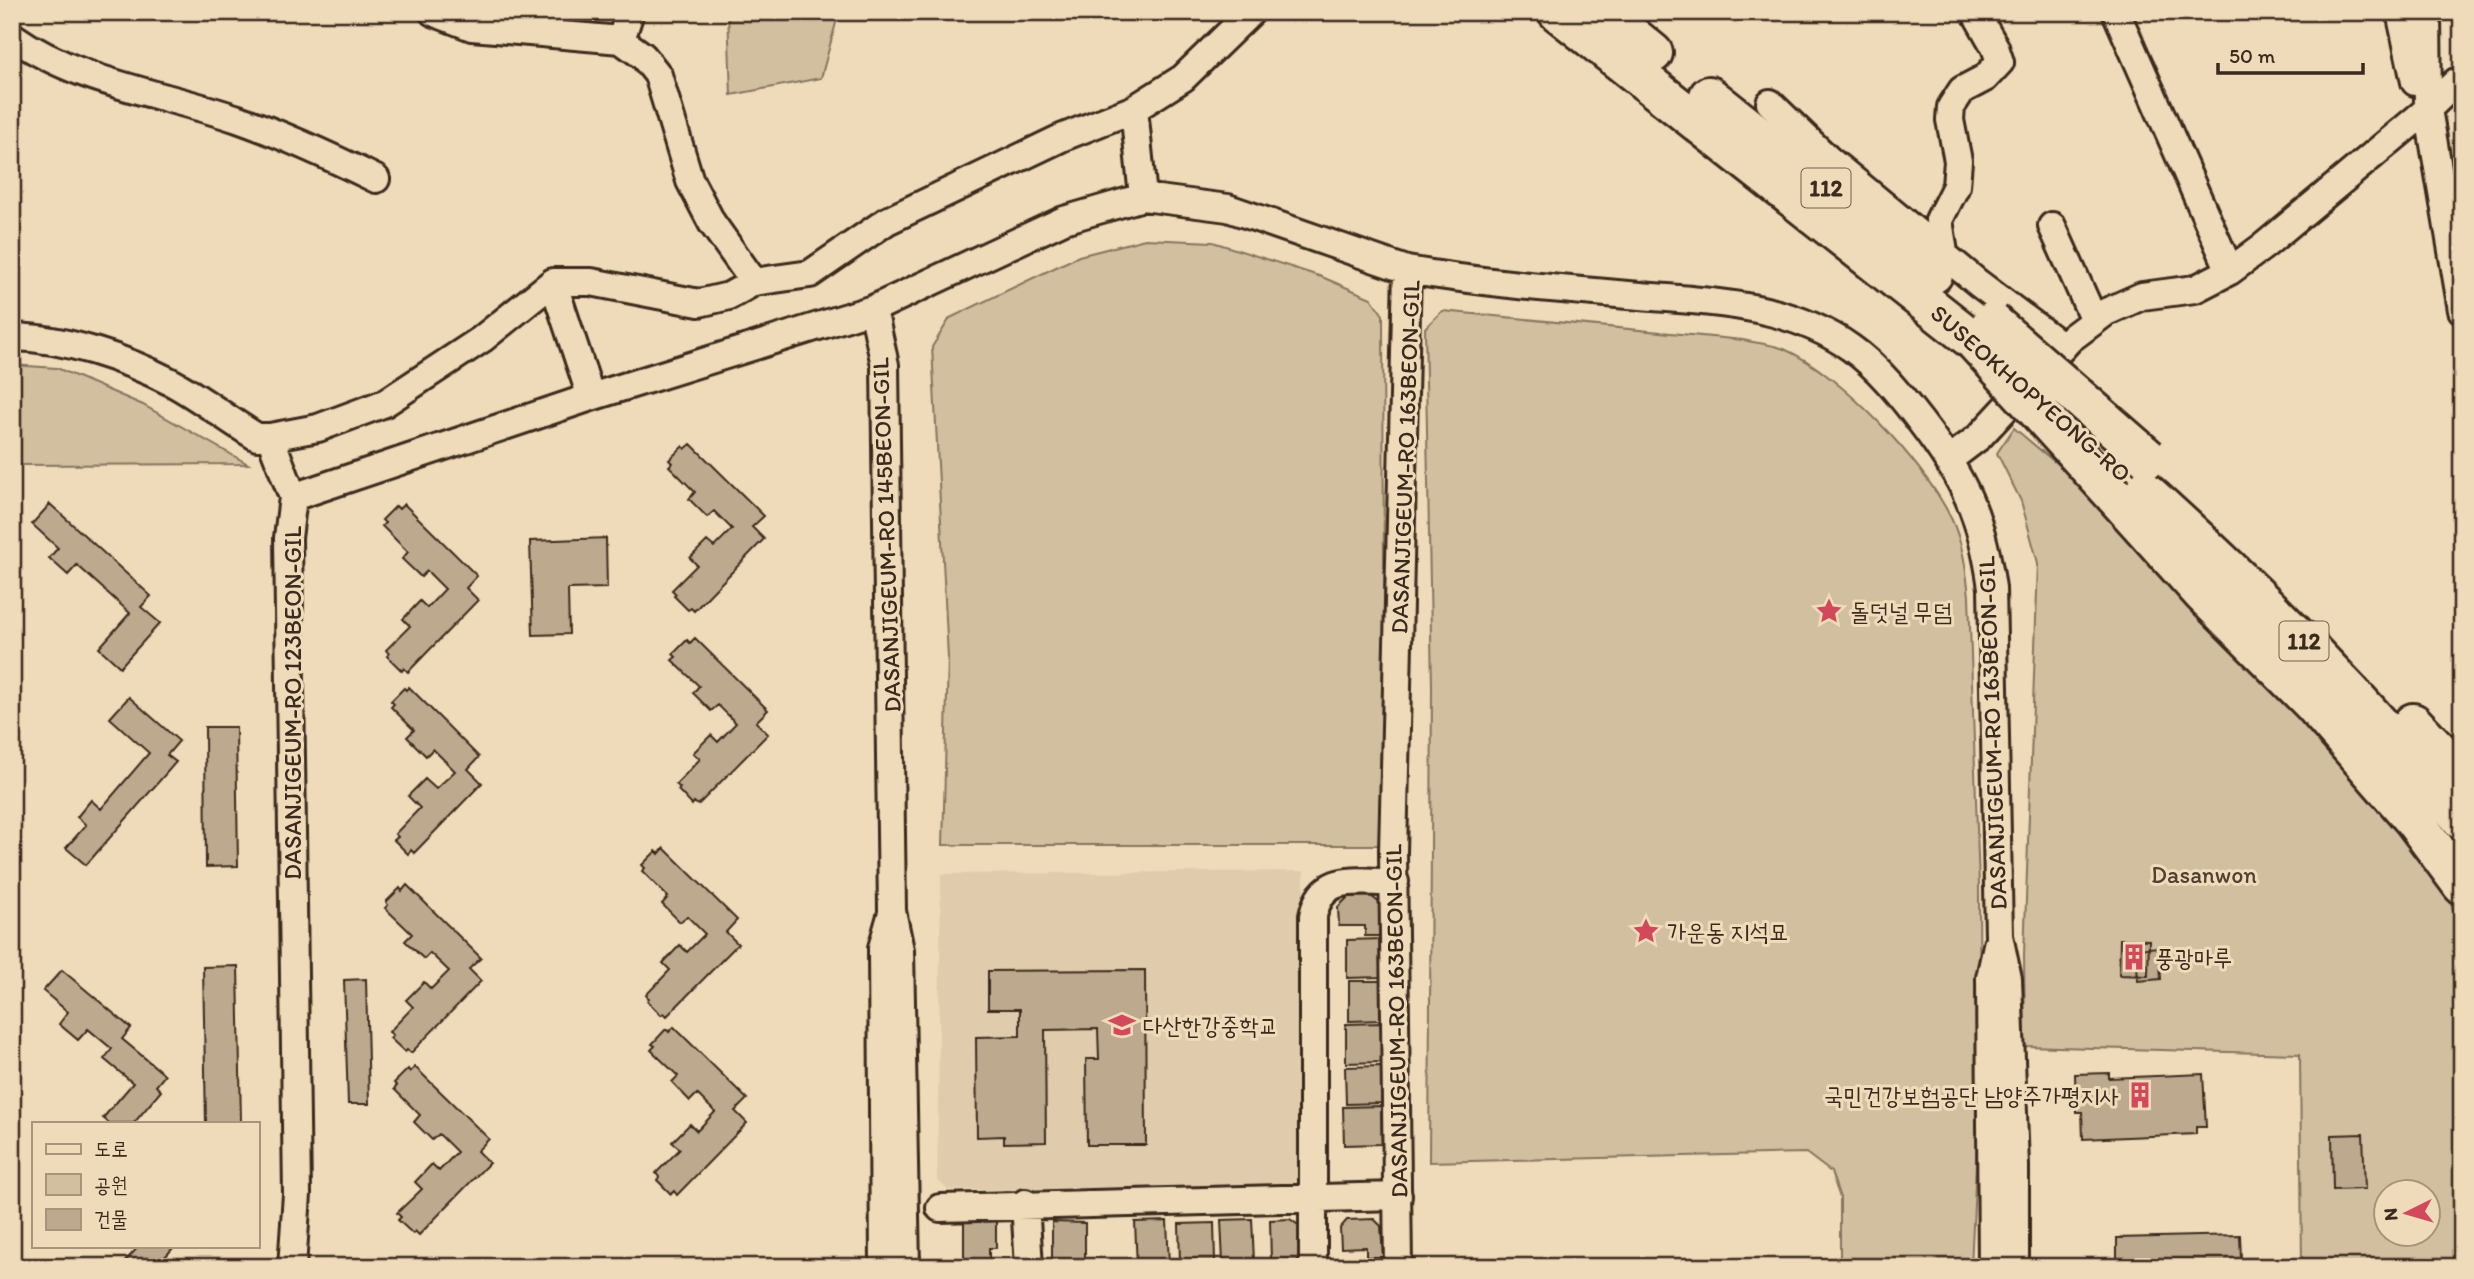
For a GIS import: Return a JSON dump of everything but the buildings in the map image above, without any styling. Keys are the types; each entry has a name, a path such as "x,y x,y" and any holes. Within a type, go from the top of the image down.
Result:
{"highway":[{"name":"SUSEOKHOPYEONG-RO","path":"1558,12 1983,332"},
{"name":"SUSEOKHOPYEONG-RO","path":"1603,12 1983,332 2131,477 2219,556 2312,649 2405,750 2462,820"},
{"path":"1983,332 2131,477 2203,594 2313,704 2413,819 2462,885"},
{"name":"SUSEOKHOPYEONG-RO","path":"2131,477 2330,632 2462,775"}],"street":[{"path":"433,12 472,27 621,40 643,56 658,75 690,181 712,223 754,282"},
{"path":"621,40 630,12"},
{"path":"12,337 41,337 115,359 171,382 257,437 318,428 385,404 482,339 553,282 591,282 699,303 729,296 754,282 810,274 887,221 1061,138 1134,109 1183,78 1251,12"},
{"path":"1944,253 1938,220 1956,186 1958,162 1950,120 1952,102 1962,90 1985,78 2000,62 1995,47 1975,12"},
{"path":"2116,12 2230,271"},
{"path":"2400,12 2414,81 2428,109"},
{"path":"2427,12 2425,63 2428,109 2462,310"},
{"path":"12,36 74,72 238,119 306,145 376,179"},
{"path":"1950,459 1979,436 2063,347 2094,320 2142,296 2194,289 2230,271 2428,109 2456,82"},
{"path":"1770,103 1817,150 2039,331 2063,347"},
{"path":"1134,109 1143,197"},
{"path":"873,309 1065,220 1143,197 1228,208 1407,270"},
{"path":"2052,226 2094,320"},
{"name":"DASANJIGEUM-RO 163BEON-GIL","path":"1398,1267 1394,838 1407,270 1470,281 1742,304 1794,318 1852,348 1896,390 1950,459 1970,499 1985,539 1992,587 1999,936 2008,979 2015,1166 2015,1267"},
{"path":"553,282 591,397"},
{"name":"DASANJIGEUM-RO 123BEON-GIL","path":"292,1267 297,1194 288,538 293,497 591,397 873,309"},
{"name":"DASANJIGEUM-RO 145BEON-GIL","path":"873,309 885,365 892,911 900,950 906,1254"},
{"path":"270,437 293,497"},
{"path":"1313,1267 1313,916 1317,897 1325,887 1336,884 1395,882"},
{"name":"DASANJIGEUM-RO 145BEON-GIL","path":"884,1267 882,948 892,911"},
{"name":"DASANJIGEUM-RO 163BEON-GIL","path":"1992,1267 1990,978 1999,936"},
{"path":"904,1191 940,1208 1026,1203 1398,1196"},
{"path":"1026,1203 1029,1267"},
{"path":"906,1254 922,1222 940,1208"}],"shaded area":[{"name":"다산한강중학교","path":"1304,871 1308,1177 1297,1187 948,1190 937,1180 941,874"}],"green space":[{"path":"728,12 839,12 821,78 731,95"},
{"path":"1145,239 1213,242 1322,277 1371,298 1383,315 1385,839 1382,845 943,845 948,658 932,347 950,318 1079,256"},
{"path":"1442,311 1743,340 1784,349 1806,361 1855,399 1901,447 1939,496 1955,527 1961,547 1969,596 1979,886 1980,1080 1971,1267 1840,1267 1840,1198 1831,1172 1806,1153 1429,1162 1432,687 1425,328"},
{"path":"12,365 57,368 143,405 248,464 12,465"},
{"name":"Dasanwon","path":"2014,428 2117,514 2193,612 2283,696 2423,854 2450,902 2462,932 2462,1267 2302,1267 2300,1054 2025,1046 2024,955 2038,563 2021,501 1997,453"}],"place":[{"name":"돌덧널 무덤","path":"1829,611"},
{"name":"가운동 지석묘","path":"1646,931"},
{"name":"풍광마루","path":"2134,957"},
{"name":"다산한강중학교","path":"1122,1025"},
{"name":"국민건강보험공단 남양주가평지사","path":"2140,1095"}]}
